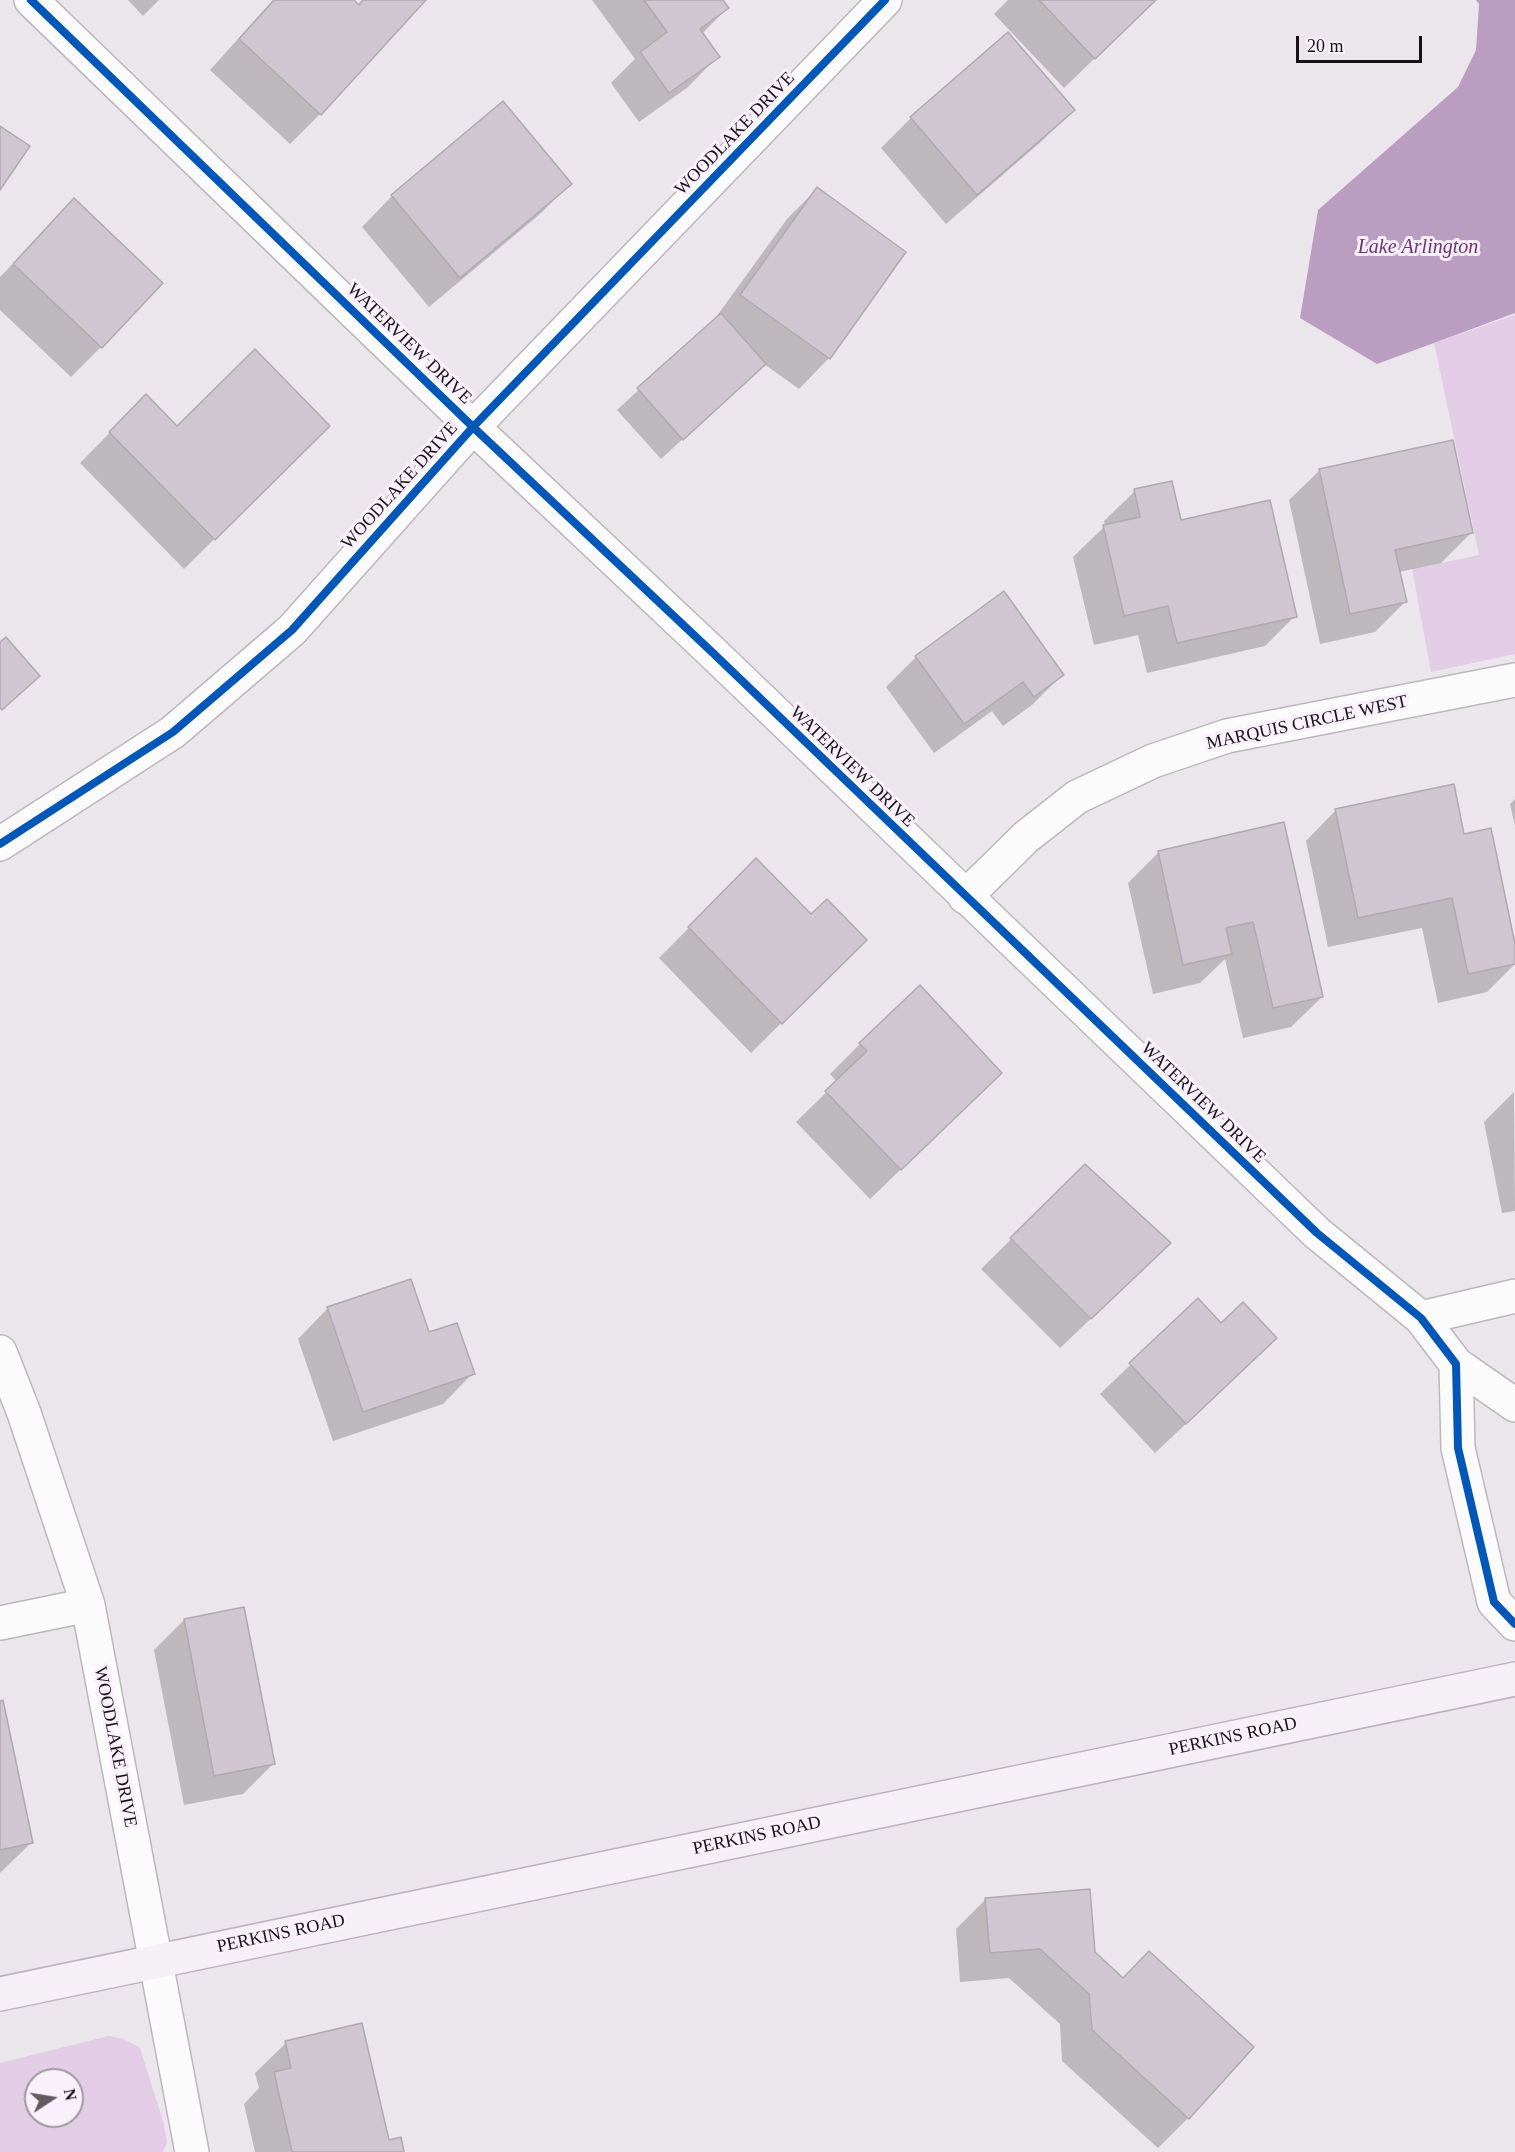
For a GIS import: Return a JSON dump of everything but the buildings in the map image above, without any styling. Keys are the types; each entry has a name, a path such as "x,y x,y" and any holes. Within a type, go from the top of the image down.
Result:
{"main road":[{"name":"PERKINS ROAD","path":"0,1994 1515,1679"}],"street":[{"name":"WATERVIEW DRIVE","path":"31,0 473,427 713,652 965,897 1317,1233 1421,1318 1456,1364 1515,1405"},
{"name":"WOODLAKE DRIVE","path":"0,844 173,732 292,630 473,427 885,0"},
{"name":"MARQUIS CIRCLE WEST","path":"965,897 1026,837 1077,797 1153,761 1227,736 1515,680"},
{"path":"1421,1318 1515,1296"},
{"name":"WOODLAKE DRIVE","path":"0,1352 24,1413 88,1605 192,2152"},
{"path":"1456,1364 1458,1448 1494,1602 1515,1624"},
{"path":"0,1623 88,1605"}],"shaded area":[{"path":"1515,315 1515,654 1431,672 1412,569 1479,555 1434,343"},
{"path":"109,2036 124,2039 140,2048 163,2121 167,2142 163,2152 0,2152 0,2063"}],"water":[{"name":"Lake Arlington","path":"1476,0 1515,0 1515,313 1377,364 1300,318 1318,210 1458,87 1476,50 1479,4"}],"cycle path":[{"path":"31,0 473,427 713,653 1317,1233 1421,1318 1456,1364 1458,1448 1494,1602 1515,1624"},
{"path":"0,844 173,732 292,630 473,427 885,0"}]}
